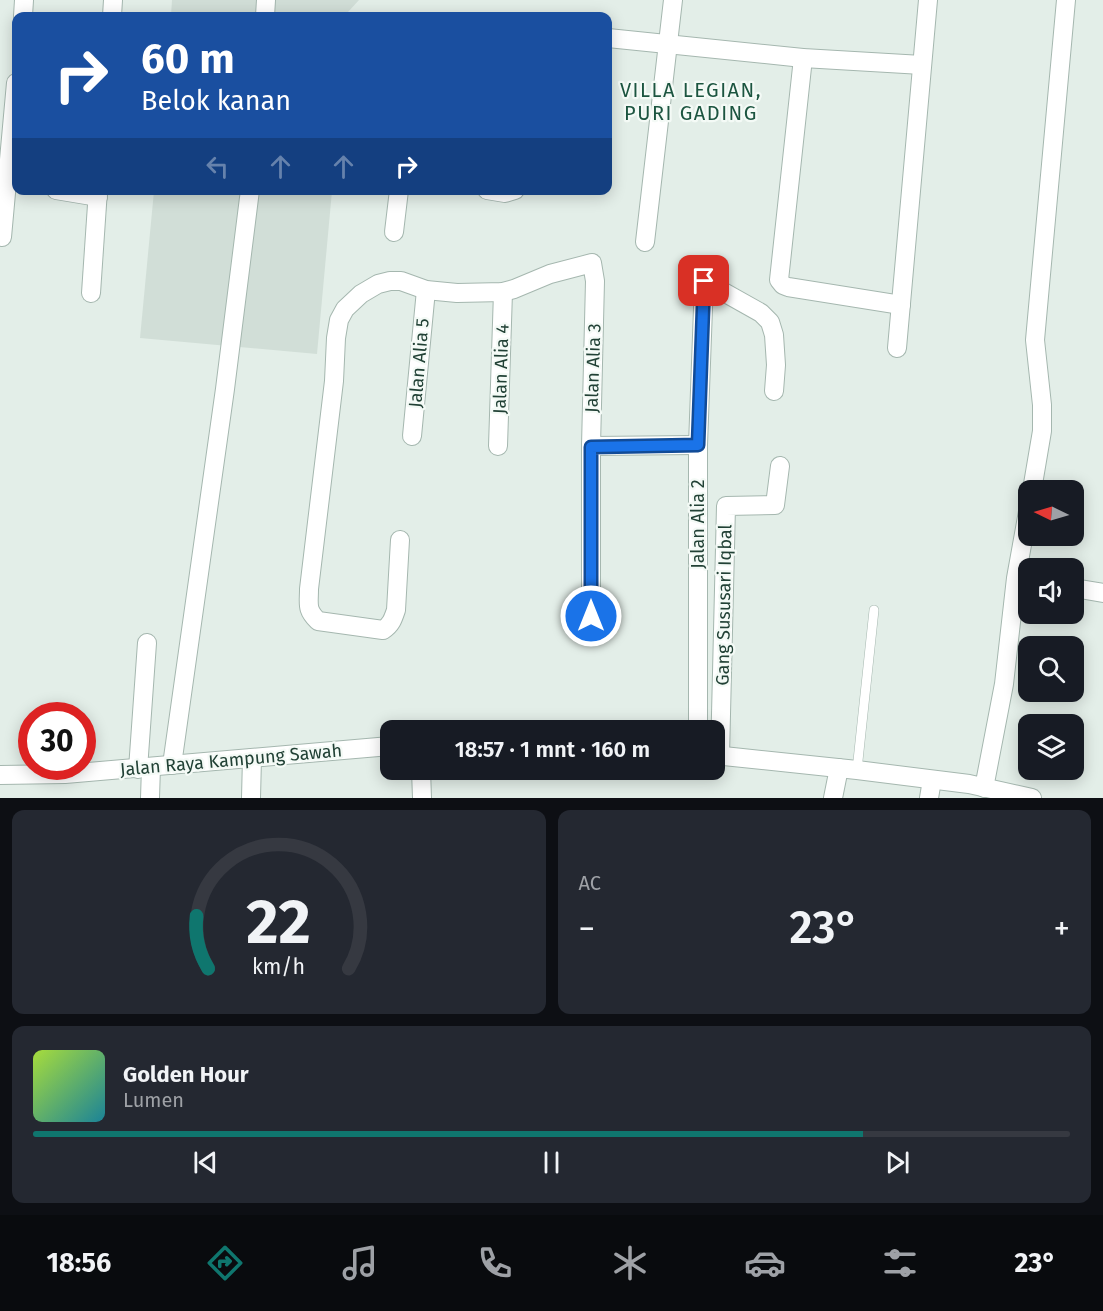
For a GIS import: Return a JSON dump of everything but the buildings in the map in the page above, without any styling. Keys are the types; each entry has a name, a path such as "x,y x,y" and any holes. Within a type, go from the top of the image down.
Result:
{"street":[{"path":"645,242 673,0"},
{"path":"897,348 928,0"},
{"path":"1034,480 1042,431 1042,405 1035,340 1066,0"},
{"path":"612,38 803,58 922,65"},
{"path":"803,58 778,280 788,287 901,305"},
{"path":"2,237 12,134"},
{"path":"91,293 98,195"},
{"path":"172,765 249,195"},
{"path":"394,232 398,195"},
{"name":"Jalan Alia 3","path":"503,292 514,290 550,274 592,263 595,281 591,447 591,616"},
{"path":"400,540 396,610 393,621 388,627 383,630 318,621 311,614 309,589 339,320 345,309 361,294 378,284 390,281 401,281 426,290 457,293 503,292"},
{"name":"Jalan Alia 2","path":"698,720 698,445 704,281 753,307 770,322 774,335 776,365 774,391"},
{"name":"Jalan Alia 5","path":"412,436 426,290"},
{"name":"Jalan Alia 4","path":"498,446 503,292"},
{"path":"591,447 698,445"},
{"name":"Gang Sususari Iqbal","path":"718,720 726,506 776,505 780,466"},
{"path":"1084,590 1103,593"},
{"path":"984,788 1018,607"},
{"path":"147,643 145,768 150,798"},
{"name":"Jalan Raya Kampung Sawah","path":"0,775 65,774 380,747"},
{"path":"725,757 848,769 930,789 969,784 1032,798"},
{"path":"251,798 252,758"},
{"path":"833,798 848,769"},
{"path":"421,780 422,798"}],"lane":[{"path":"848,769 874,609"}],"shaded area":[{"path":"172,0 359,0 348,12 171,12"},
{"path":"154,195 332,195 317,354 140,338"}],"district":[{"name":"VILLA LEGIAN, PURI GADING","path":"691,102"}],"route":[{"path":"591,616 591,447 698,445 704,281"}]}
